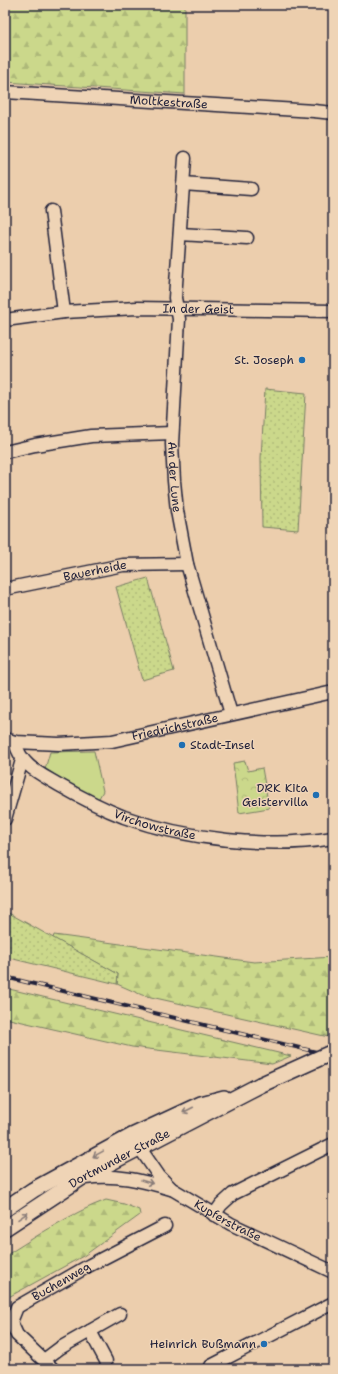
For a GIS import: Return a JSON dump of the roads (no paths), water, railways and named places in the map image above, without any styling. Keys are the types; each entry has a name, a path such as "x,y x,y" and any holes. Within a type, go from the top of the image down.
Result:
{"main road":[{"name":"Dortmunder Straße","path":"5,1209 33,1190 136,1142 214,1110 239,1095 333,1052"},
{"name":"Dortmunder Straße","path":"5,1228 136,1142"}],"street":[{"name":"Moltkestraße","path":"5,92 314,111 333,114"},
{"name":"An der Lune","path":"185,158 175,298 179,319 172,433 174,481 187,564 231,714"},
{"path":"183,184 251,189"},
{"path":"51,211 64,312"},
{"path":"180,234 248,238"},
{"name":"In der Geist","path":"5,320 64,312 137,308 333,311"},
{"path":"5,452 91,436 172,433"},
{"name":"Bauerheide","path":"5,589 123,565 187,564"},
{"name":"Friedrichstraße","path":"10,740 78,744 112,741 333,692"},
{"path":"5,819 8,799 22,760 10,740"},
{"name":"Virchowstraße","path":"22,760 46,777 88,802 124,817 160,828 195,835 240,840 288,842 333,838"},
{"name":"Kupferstraße","path":"136,1142 159,1176 172,1189 214,1215 333,1272"},
{"path":"214,1215 221,1205 233,1194 333,1144"},
{"path":"81,1178 106,1176 137,1179 172,1189"},
{"name":"Buchenweg","path":"53,1369 17,1335 12,1322 17,1307 90,1265 165,1226"},
{"path":"211,1366 256,1341 333,1303"},
{"path":"44,1360 60,1348 120,1314"},
{"path":"90,1331 106,1361"}],"railway":[{"path":"5,977 333,1056"}],"place":[{"name":"St. Joseph","path":"302,360"},
{"name":"Stadt-Insel","path":"182,745"},
{"name":"DRK Kita Geistervilla","path":"316,795"},
{"name":"Heinrich Bußmann","path":"264,1344"}]}
